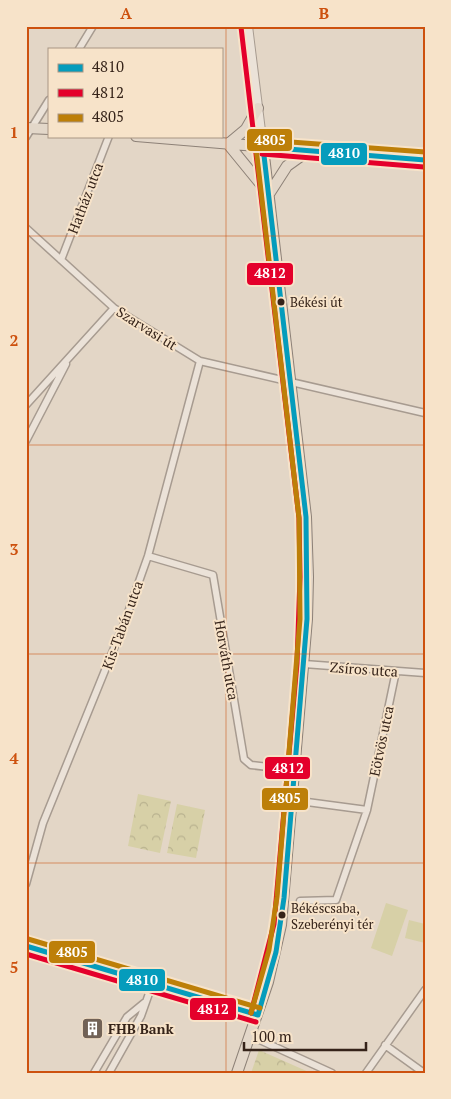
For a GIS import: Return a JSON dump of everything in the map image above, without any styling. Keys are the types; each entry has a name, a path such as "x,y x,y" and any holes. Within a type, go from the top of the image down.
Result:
{"main road":[{"path":"228,144 246,129 258,108"},
{"path":"28,131 48,129"},
{"path":"159,138 425,160"},
{"path":"228,144 256,176 268,194"},
{"path":"237,1073 258,1015 276,952 286,882 304,664 308,542 263,147"},
{"path":"268,194 287,166 308,151"}],"street":[{"path":"80,48 93,26"},
{"path":"248,26 263,147"},
{"path":"28,131 48,101"},
{"name":"Hatház utca","path":"61,260 108,138"},
{"name":"Szarvasi út","path":"26,228 114,308 200,361 425,413"},
{"path":"26,405 40,388 68,361 114,308"},
{"path":"26,442 28,432 68,361"},
{"name":"Kis-Tabán utca","path":"26,884 43,823 125,621 148,556 200,361"},
{"name":"Horváth utca","path":"148,556 213,575 244,759 251,766 294,770"},
{"name":"Zsíros utca","path":"304,664 425,673"},
{"name":"Eötvös utca","path":"300,901 336,900 367,810 396,671"},
{"path":"292,800 367,810"},
{"path":"26,946 258,1015"},
{"path":"109,1073 141,1016 144,1003 152,985"},
{"path":"366,1073 425,990"},
{"path":"94,1073 127,1017 144,1003"},
{"path":"251,1036 332,1073"},
{"path":"385,1045 424,1073"}],"green space":[{"path":"138,794 171,801 160,853 128,846"},
{"path":"177,804 205,810 196,858 167,853"},
{"path":"386,903 408,910 392,956 371,948"},
{"path":"409,920 425,924 425,943 405,938"},
{"path":"259,1050 311,1073 251,1073"}],"transit line":[{"name":"4812","path":"241,27 299,518 300,577 297,663 274,924 251,1013"},
{"name":"4805","path":"264,140 425,152"},
{"name":"4810","path":"263,147 425,160"},
{"name":"4810","path":"258,1015 276,952 284,898 307,619 306,517 263,147"},
{"name":"4805","path":"251,1013 269,950 277,897 300,619 299,518 256,148"},
{"name":"4812","path":"262,154 424,167"},
{"name":"4805","path":"28,939 260,1008"},
{"name":"4810","path":"26,946 258,1015"},
{"name":"4812","path":"26,954 256,1022"}],"place":[{"name":"Békési út","path":"281,302"},
{"name":"Békéscsaba, Szeberényi tér","path":"282,915"},
{"name":"FHB Bank","path":"92,1028"}]}
